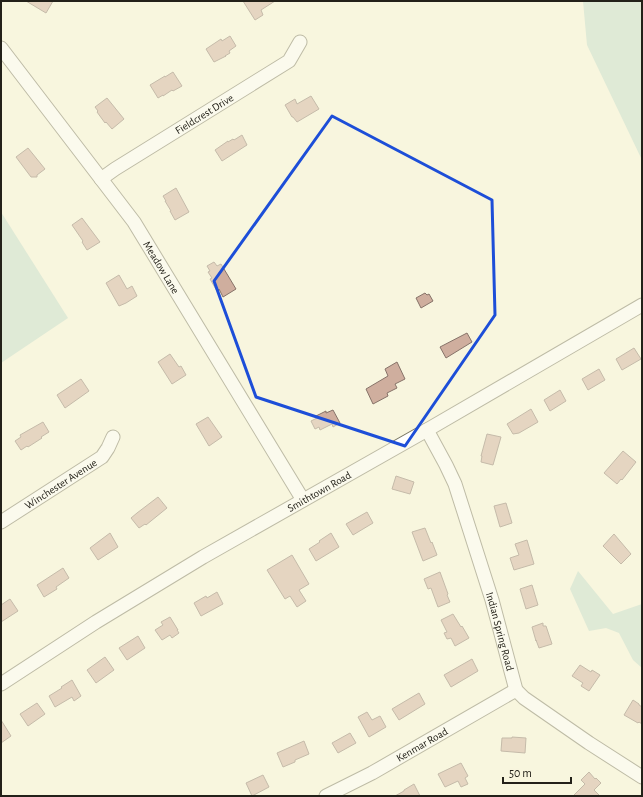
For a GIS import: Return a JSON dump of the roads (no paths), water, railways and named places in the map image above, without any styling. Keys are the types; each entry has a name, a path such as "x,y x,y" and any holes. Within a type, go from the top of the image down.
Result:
{"street":[{"name":"Fieldcrest Drive","path":"101,179 289,61 300,42"},
{"name":"Meadow Lane","path":"1,48 127,212 303,500"},
{"name":"Smithtown Road","path":"1,684 96,622 203,557 427,430 642,305"},
{"name":"Indian Spring Road","path":"427,430 451,474 458,492 492,600 516,690"},
{"name":"Winchester Avenue","path":"1,522 102,457 113,437"},
{"path":"516,690 524,698 642,777"},
{"name":"Kenmar Road","path":"326,796 372,773 516,690"}]}
